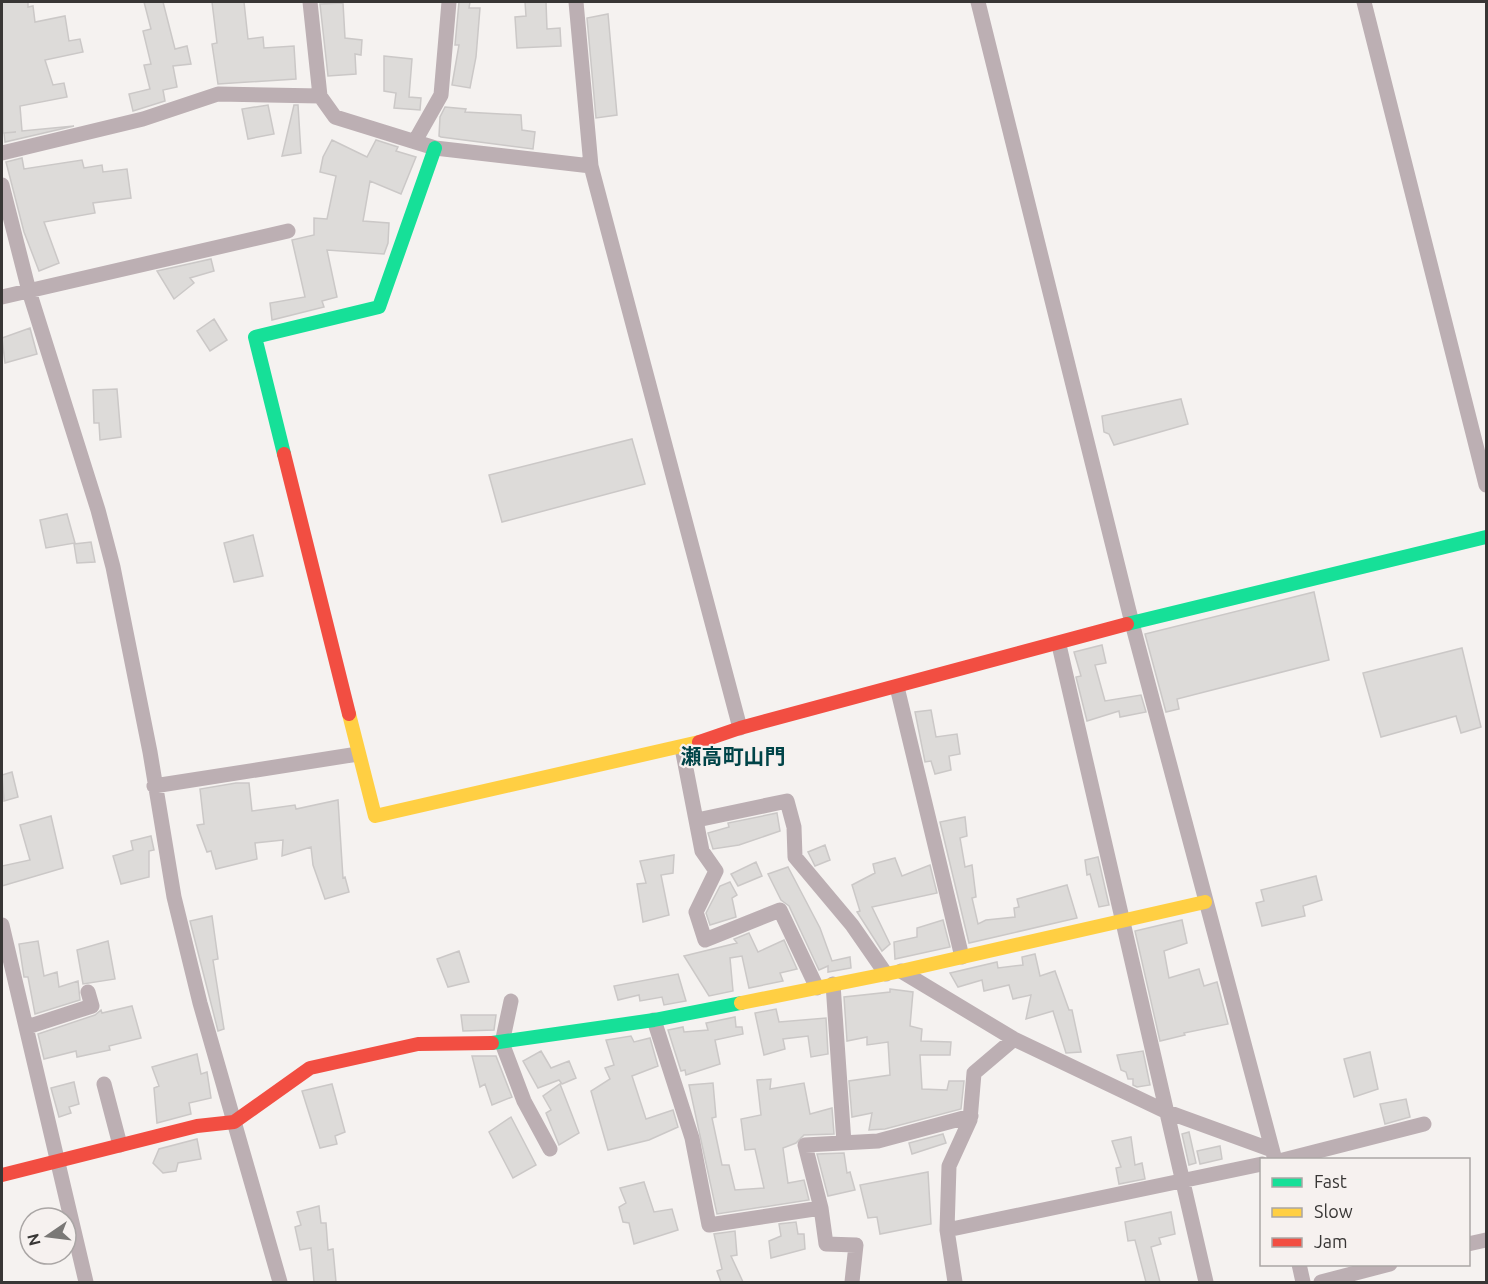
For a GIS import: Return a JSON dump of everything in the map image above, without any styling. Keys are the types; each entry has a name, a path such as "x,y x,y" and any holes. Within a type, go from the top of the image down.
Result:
{"street":[{"path":"309,2 320,96 335,117 435,148 591,166"},
{"path":"415,141 441,95 449,2"},
{"path":"576,2 591,166 740,728"},
{"path":"978,2 1132,623 1205,902 1277,1156"},
{"path":"1364,2 1486,485"},
{"path":"2,153 143,119 218,94 320,96"},
{"path":"435,148 379,307 255,337 375,816 682,748 740,728 1059,645 1132,623 1486,537"},
{"path":"2,185 29,291 89,480 113,567 150,752 174,897 234,1122 280,1282"},
{"path":"2,297 288,231"},
{"path":"1059,645 1206,1282"},
{"path":"897,687 962,957"},
{"path":"682,748 702,851 716,871 696,912 705,940 780,910 817,988"},
{"path":"154,786 358,754"},
{"path":"697,820 787,801 794,827 795,857 893,972 1014,1039 1165,1111 1277,1156 1424,1124"},
{"path":"2,1175 197,1126 234,1122 310,1068 418,1044 502,1043 654,1020 893,972 1205,902"},
{"path":"2,925 86,1282"},
{"path":"833,984 844,1143"},
{"path":"27,1027 92,1006 88,992"},
{"path":"511,1001 502,1043 524,1101 550,1149"},
{"path":"654,1020 692,1138 709,1225 821,1209"},
{"path":"955,1282 947,1230 949,1166 971,1116 974,1073 1014,1039"},
{"path":"104,1084 120,1145"},
{"path":"852,1282 856,1245 826,1244 821,1209 805,1145 878,1141 971,1116"},
{"path":"947,1230 1260,1164"},
{"path":"1470,1244 1486,1240"},
{"path":"1299,1266 1303,1282"},
{"path":"1321,1282 1382,1266"}],"building":[{"path":"2,2 28,2 28,7 33,6 35,22 65,16 69,41 80,39 83,52 45,60 53,85 64,83 67,97 20,106 22,131 74,126 5,142 4,133 16,132 3,133"},
{"path":"144,2 163,2 175,49 187,46 191,64 173,66 177,87 163,90 165,101 133,111 129,94 150,89 144,65 151,64 143,31 151,29"},
{"path":"212,2 244,2 248,39 263,37 264,48 294,46 296,79 218,84 212,44 217,43"},
{"path":"459,2 470,2 469,8 480,8 476,57 470,88 452,85 459,45 455,45"},
{"path":"525,2 546,2 547,29 560,28 561,46 517,48 515,17 526,16"},
{"path":"343,3 345,38 362,40 361,55 355,54 356,74 328,76 320,4"},
{"path":"608,14 617,115 596,118 587,18"},
{"path":"384,56 412,59 409,97 421,98 420,110 394,108 396,93 384,91"},
{"path":"268,105 274,134 248,139 242,109"},
{"path":"294,105 298,105 301,153 282,156"},
{"path":"445,107 466,109 465,112 521,115 522,130 535,132 533,149 441,137 439,136 440,117"},
{"path":"332,140 367,157 376,140 398,147 396,151 416,157 401,194 370,181 363,221 389,223 388,243 384,254 327,250 337,297 322,301 324,307 272,320 270,303 305,297 292,240 314,235 314,218 327,219 336,176 320,172 323,157"},
{"path":"22,158 24,169 82,160 84,168 102,165 103,172 127,169 131,198 93,203 95,213 44,222 59,263 39,271 24,232 6,162"},
{"path":"211,259 214,271 190,278 194,283 174,299 157,271"},
{"path":"214,319 227,340 210,351 197,331"},
{"path":"30,328 37,354 5,363 2,338"},
{"path":"117,389 121,437 100,440 99,423 94,423 93,390"},
{"path":"1181,399 1188,424 1114,445 1109,434 1104,432 1102,416"},
{"path":"632,439 645,484 502,522 489,475"},
{"path":"67,514 75,543 46,548 40,520"},
{"path":"253,535 263,576 234,582 224,543"},
{"path":"91,542 95,562 77,563 74,544"},
{"path":"1314,592 1329,660 1177,699 1179,709 1166,712 1145,634"},
{"path":"1102,645 1106,663 1095,665 1105,701 1141,695 1146,712 1120,717 1119,711 1087,721 1076,677 1081,676 1074,652"},
{"path":"1462,648 1481,727 1461,733 1456,716 1381,737 1363,673"},
{"path":"931,710 936,737 957,734 960,754 949,756 951,770 935,774 931,761 925,762 915,712"},
{"path":"12,772 18,797 4,801 2,775"},
{"path":"249,783 252,811 295,805 296,809 338,800 343,878 345,877 349,892 325,899 313,865 311,847 282,856 283,840 255,843 257,859 216,869 211,851 207,852 197,825 204,824 200,789"},
{"path":"777,813 780,831 739,845 713,849 708,833 729,827 728,823"},
{"path":"51,816 63,868 2,886 2,866 30,860 20,825"},
{"path":"965,817 967,836 960,838 965,867 972,865 976,897 972,898 978,924 986,920 1015,917 1014,908 1019,907 1017,899 1067,885 1077,918 969,943 940,822"},
{"path":"151,836 154,850 149,851 149,877 121,884 113,856 133,850 131,841"},
{"path":"825,845 830,860 815,866 808,852"},
{"path":"674,855 673,873 661,875 669,915 643,922 637,884 646,883 640,861"},
{"path":"1098,857 1109,905 1099,907 1090,874 1087,875 1085,860"},
{"path":"895,858 902,876 930,865 937,893 872,907 890,944 882,951 857,912 860,911 852,885 875,873 873,864"},
{"path":"756,862 762,876 738,886 731,874"},
{"path":"788,867 820,928 832,961 850,957 851,968 828,972 828,966 819,970 789,906 781,900 768,874"},
{"path":"1316,876 1322,900 1303,906 1305,916 1262,926 1256,903 1264,901 1261,890"},
{"path":"730,882 737,895 732,898 736,917 710,925 706,913 720,886"},
{"path":"212,916 218,959 213,960 224,1029 218,1031 190,921"},
{"path":"943,920 950,947 895,959 894,942 917,937 917,928"},
{"path":"1182,920 1187,943 1164,951 1169,978 1199,969 1204,986 1217,982 1228,1024 1184,1033 1185,1035 1160,1041 1135,931"},
{"path":"749,933 758,952 784,940 797,969 780,973 783,981 749,988 742,956 730,958 733,991 709,996 684,956 737,943 734,939"},
{"path":"38,941 44,976 57,972 59,987 78,981 80,1000 35,1014 28,977 24,977 19,944"},
{"path":"108,941 115,979 83,984 77,950"},
{"path":"459,951 469,982 448,987 437,959"},
{"path":"1035,954 1040,976 1055,971 1069,1010 1072,1010 1081,1052 1066,1053 1053,1011 1026,1019 1031,995 1013,999 1009,985 984,991 982,980 958,987 950,973 997,962 998,968 1023,965 1022,957"},
{"path":"678,974 686,1001 664,1005 662,997 640,1001 639,995 618,1000 614,986"},
{"path":"890,989 913,992 910,1026 922,1029 921,1041 951,1042 950,1055 920,1055 922,1089 947,1090 949,1081 964,1081 961,1109 885,1129 869,1130 872,1113 852,1117 849,1081 890,1075 888,1042 867,1045 867,1037 847,1041 844,997 890,992"},
{"path":"132,1006 141,1038 109,1046 110,1050 77,1057 76,1051 44,1059 38,1034 95,1015 101,1010 102,1013"},
{"path":"776,1009 779,1022 826,1018 828,1054 811,1057 808,1036 783,1039 785,1049 764,1055 755,1013"},
{"path":"461,1015 496,1015 494,1030 463,1031"},
{"path":"735,1017 736,1027 742,1027 743,1034 715,1040 720,1064 686,1075 685,1070 681,1071 668,1030 683,1027 684,1032 708,1030 706,1023"},
{"path":"631,1036 634,1042 650,1038 658,1066 632,1076 646,1119 673,1110 678,1127 649,1140 608,1150 591,1091 610,1079 605,1068 614,1065 606,1040"},
{"path":"541,1051 551,1068 569,1061 576,1078 562,1084 559,1080 538,1088 523,1061"},
{"path":"1143,1051 1150,1085 1137,1087 1133,1085 1133,1079 1128,1079 1126,1072 1121,1070 1117,1055"},
{"path":"1370,1052 1378,1089 1354,1097 1344,1059"},
{"path":"197,1054 201,1074 207,1072 211,1098 189,1103 191,1114 157,1123 154,1088 159,1086 152,1067"},
{"path":"472,1056 496,1056 512,1097 492,1105 485,1084 480,1087"},
{"path":"771,1079 770,1089 804,1083 810,1114 832,1108 834,1134 804,1135 796,1143 783,1148 788,1183 804,1180 809,1200 717,1214 689,1085 713,1083 716,1117 712,1118 722,1165 729,1165 735,1190 764,1188 755,1149 745,1150 741,1119 761,1115 757,1080"},
{"path":"74,1082 79,1104 69,1107 71,1113 59,1117 51,1088"},
{"path":"332,1084 345,1132 335,1136 337,1144 320,1148 302,1091"},
{"path":"560,1084 579,1133 559,1145 546,1113 551,1110 543,1096"},
{"path":"1406,1099 1410,1117 1385,1124 1380,1104"},
{"path":"511,1117 536,1165 513,1178 489,1132"},
{"path":"1189,1132 1196,1163 1189,1165 1182,1134"},
{"path":"943,1134 946,1143 912,1154 909,1143"},
{"path":"1131,1137 1135,1165 1142,1163 1145,1179 1119,1184 1116,1168 1121,1167 1112,1141"},
{"path":"197,1139 201,1159 178,1163 176,1171 163,1173 153,1163 159,1149"},
{"path":"1220,1146 1222,1159 1200,1164 1197,1151"},
{"path":"844,1153 847,1173 850,1172 855,1190 828,1196 817,1154"},
{"path":"928,1172 931,1224 880,1234 877,1217 868,1218 860,1185"},
{"path":"644,1182 654,1212 672,1209 678,1230 634,1244 629,1223 623,1222 619,1207 626,1203 620,1188"},
{"path":"319,1206 321,1223 326,1223 328,1250 333,1249 336,1282 314,1282 311,1248 300,1250 295,1227 301,1225 297,1212"},
{"path":"1171,1212 1175,1234 1159,1238 1161,1244 1151,1247 1160,1282 1146,1282 1135,1240 1128,1241 1125,1222"},
{"path":"796,1222 798,1234 804,1234 805,1249 771,1258 769,1241 781,1236 779,1224"},
{"path":"735,1231 737,1255 731,1256 743,1282 721,1282 717,1271 722,1269 714,1234"}],"traffic: fast":[{"path":"284,454 255,337 379,307 435,148"},
{"path":"1127,624 1486,537"},
{"path":"492,1043 654,1020 741,1003"}],"traffic: slow":[{"path":"349,714 375,816 699,742"},
{"path":"741,1003 901,971 1205,902"}],"traffic: jam":[{"path":"284,454 349,714"},
{"path":"699,742 740,728 1127,624"},
{"path":"2,1175 197,1126 234,1122 310,1068 418,1044 492,1043"}],"district":[{"name":"瀬高町山門","path":"733,757"}]}
